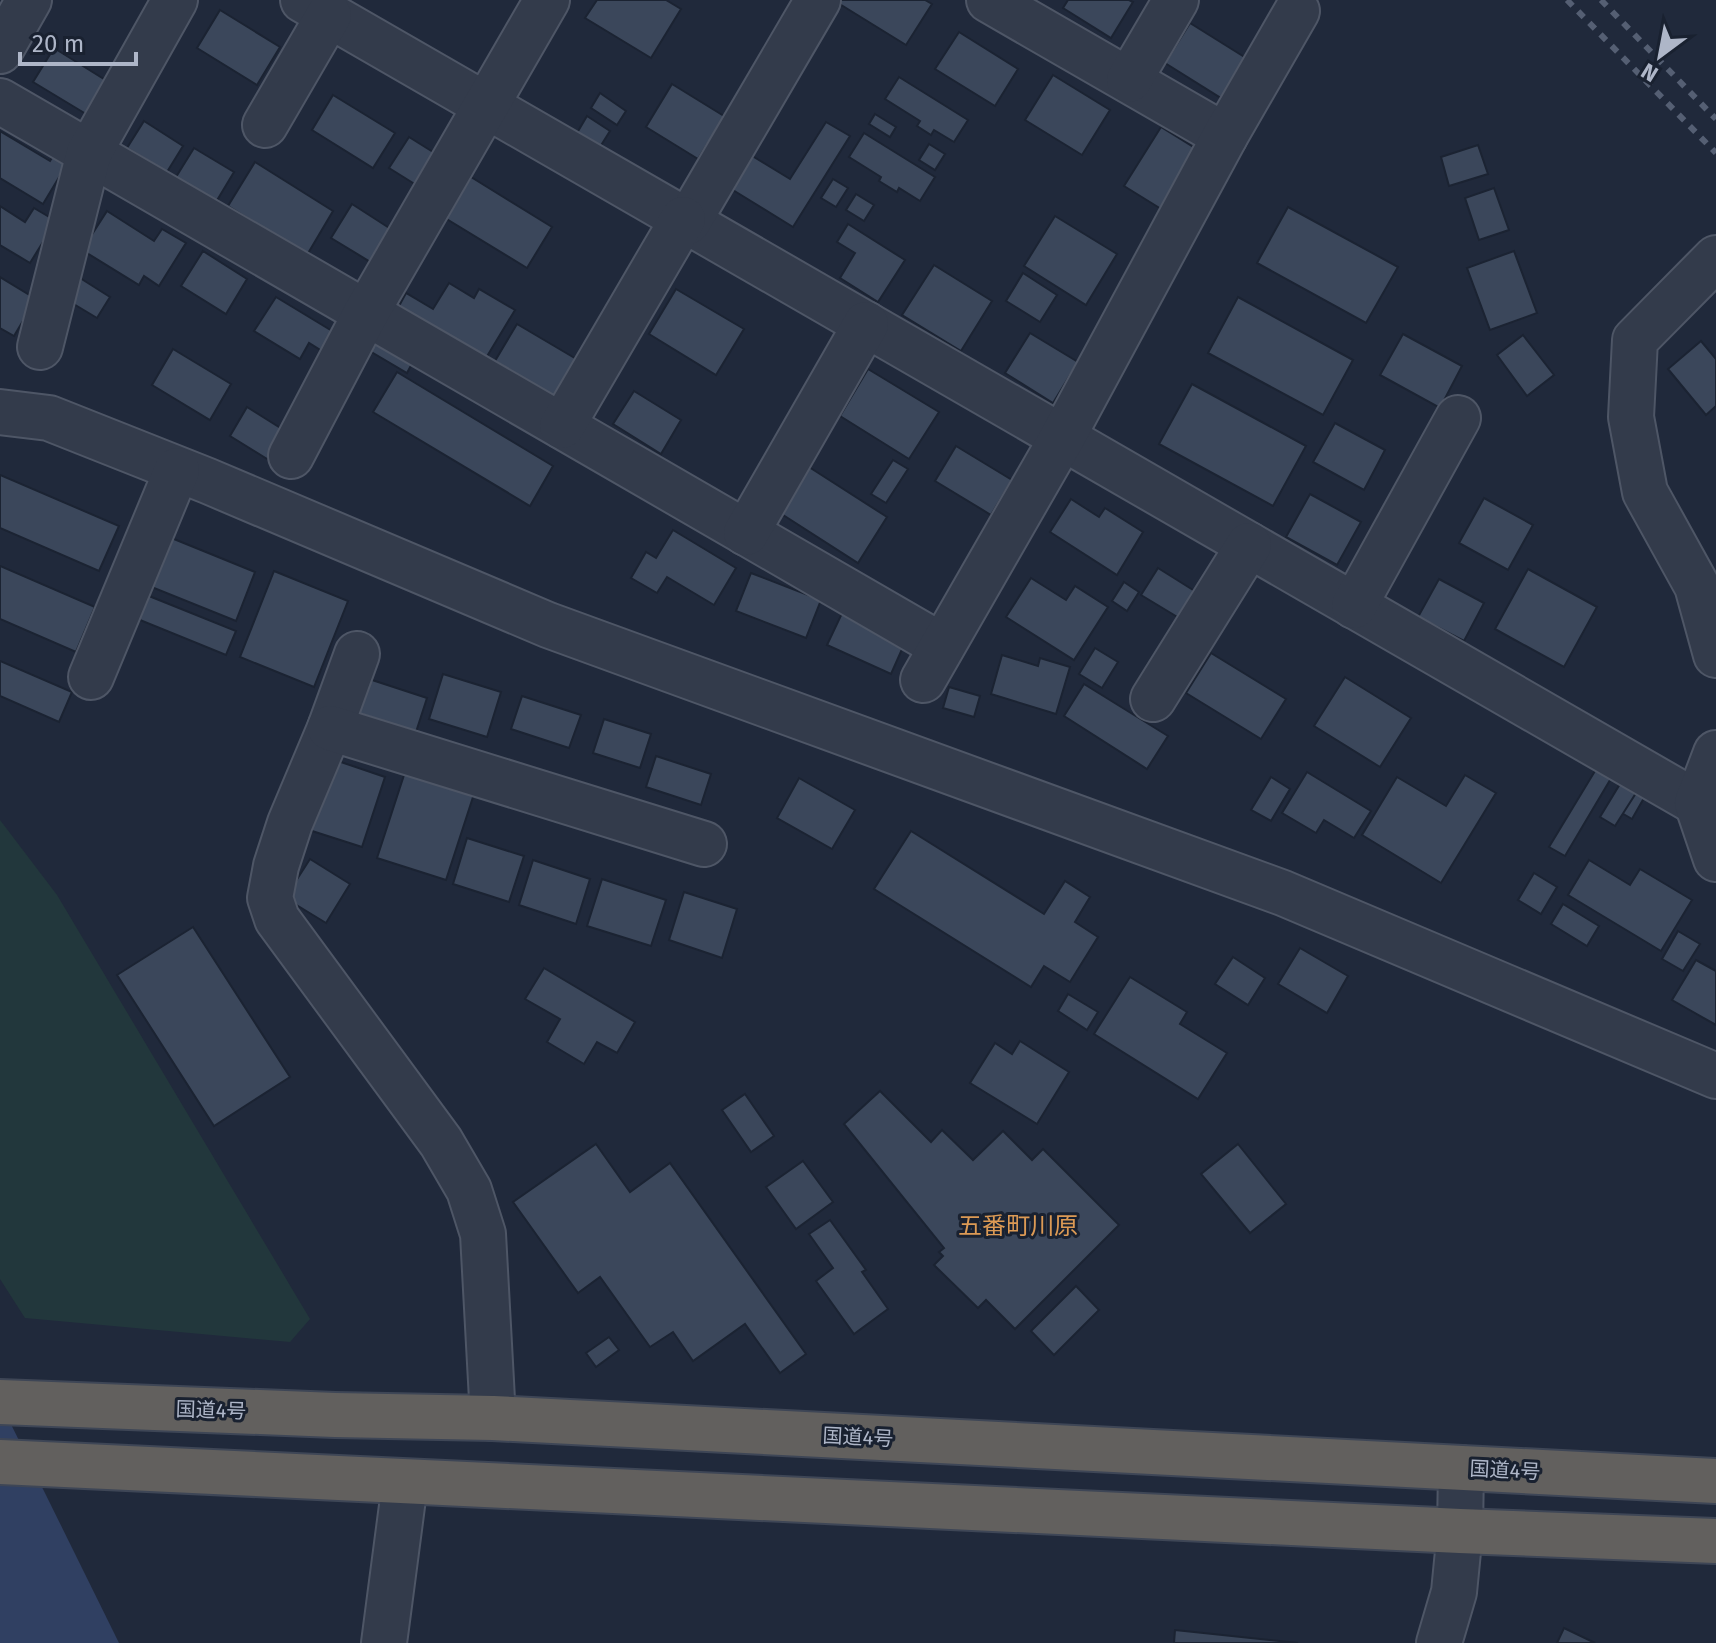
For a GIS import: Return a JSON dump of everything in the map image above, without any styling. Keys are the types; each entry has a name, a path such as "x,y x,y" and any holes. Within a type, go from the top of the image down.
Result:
{"highway":[{"name":"国道4号","path":"0,1402 493,1418 1716,1481"},
{"path":"0,1462 1716,1541"}],"street":[{"path":"0,51 29,0"},
{"path":"40,347 89,153 175,0"},
{"path":"291,456 366,313 547,0"},
{"path":"562,426 818,0"},
{"path":"989,0 1225,136"},
{"path":"1129,80 1176,0"},
{"path":"265,125 316,8 1697,803"},
{"path":"0,101 746,533 932,663 1062,438 1225,136 1297,11"},
{"path":"1716,258 1635,340 1631,417 1645,492 1697,586 1716,655"},
{"path":"746,533 866,324"},
{"path":"0,412 49,418 548,625 1283,893 1716,1076"},
{"path":"1354,606 1458,418"},
{"path":"91,677 177,470"},
{"path":"1153,699 1249,545"},
{"path":"357,654 290,823 276,866 270,898 277,919 441,1142 469,1190 483,1234 493,1418"},
{"path":"330,728 704,844"},
{"path":"1716,753 1697,803 1716,859"},
{"path":"1439,1643 1454,1592 1460,1531 1461,1468"},
{"path":"384,1643 405,1483"}],"green space":[{"path":"0,820 57,895 310,1319 290,1342 25,1318 0,1279"}],"water":[{"path":"0,1402 119,1643 0,1643"}],"building":[{"path":"597,0 666,0 681,9 651,58 585,18"},
{"path":"840,0 925,0 932,4 906,45 838,3"},
{"path":"1068,0 1133,2 1111,38 1063,8"},
{"path":"220,10 280,47 257,85 197,48"},
{"path":"1190,23 1246,58 1221,98 1165,63"},
{"path":"959,32 1018,69 995,106 935,69"},
{"path":"54,48 107,81 86,114 33,82"},
{"path":"1053,75 1110,110 1082,155 1025,120"},
{"path":"899,77 968,120 954,142 934,130 931,135 917,126 920,121 885,99"},
{"path":"672,84 732,121 716,148 708,143 698,159 646,127"},
{"path":"600,93 626,111 617,125 591,108"},
{"path":"333,95 395,133 373,168 312,130"},
{"path":"875,114 896,127 890,137 869,124"},
{"path":"587,116 610,131 600,147 577,133"},
{"path":"144,121 183,146 167,172 127,148"},
{"path":"826,122 850,136 793,227 728,187 749,154 790,179"},
{"path":"1161,127 1203,153 1166,212 1124,186"},
{"path":"0,131 50,161 56,151 70,159 43,204 0,178"},
{"path":"864,133 935,177 920,201 899,188 897,192 879,181 881,177 849,157"},
{"path":"409,137 441,157 421,188 389,168"},
{"path":"929,144 945,154 935,170 919,160"},
{"path":"1478,145 1488,174 1449,186 1441,157"},
{"path":"194,148 234,172 216,202 176,177"},
{"path":"255,162 333,211 307,255 228,206"},
{"path":"471,177 552,227 527,268 445,218"},
{"path":"833,179 848,188 836,207 821,198"},
{"path":"1494,188 1509,230 1479,240 1465,198"},
{"path":"856,194 874,205 864,221 846,210"},
{"path":"352,204 397,233 377,266 331,238"},
{"path":"0,206 25,222 34,208 56,221 30,263 0,245"},
{"path":"1288,207 1398,267 1366,323 1257,263"},
{"path":"107,211 154,241 162,229 186,243 159,286 144,276 139,285 82,250"},
{"path":"1055,216 1117,254 1086,305 1024,266"},
{"path":"848,224 905,260 878,302 840,278 855,253 837,242"},
{"path":"203,251 247,279 226,314 181,286"},
{"path":"1514,251 1537,313 1490,330 1467,268"},
{"path":"934,265 992,301 961,351 902,315"},
{"path":"1023,273 1057,295 1040,322 1006,301"},
{"path":"0,277 36,299 14,336 0,328"},
{"path":"80,278 110,297 97,318 67,300"},
{"path":"449,283 474,298 479,289 515,310 486,358 399,306 406,293 433,309"},
{"path":"676,289 744,329 716,375 649,334"},
{"path":"276,297 342,337 330,356 309,343 300,359 254,331"},
{"path":"1238,297 1353,360 1323,415 1208,353"},
{"path":"517,324 578,360 556,398 495,361"},
{"path":"1030,333 1078,362 1053,403 1005,373"},
{"path":"378,334 416,356 407,373 368,350"},
{"path":"1403,334 1462,366 1440,408 1380,375"},
{"path":"1523,335 1554,375 1527,396 1497,355"},
{"path":"1701,341 1716,359 1716,406 1706,415 1668,369"},
{"path":"173,349 231,384 210,420 152,385"},
{"path":"868,369 939,412 909,459 840,416"},
{"path":"397,372 553,466 530,506 373,412"},
{"path":"1192,384 1306,446 1273,506 1159,444"},
{"path":"634,391 681,420 661,454 613,424"},
{"path":"247,407 290,434 272,462 230,436"},
{"path":"1335,423 1385,450 1364,490 1313,462"},
{"path":"956,446 1012,480 991,515 935,481"},
{"path":"893,460 908,469 886,503 871,494"},
{"path":"809,467 887,517 858,563 780,513"},
{"path":"0,475 119,526 99,571 0,528"},
{"path":"1310,494 1361,522 1337,565 1286,537"},
{"path":"1484,498 1533,525 1508,570 1459,543"},
{"path":"1071,499 1099,517 1105,508 1143,532 1117,575 1050,532"},
{"path":"673,530 736,568 714,605 667,577 657,593 631,578 646,552 656,558"},
{"path":"169,537 255,572 236,621 149,586"},
{"path":"0,566 95,607 76,652 0,619"},
{"path":"1158,568 1201,595 1184,621 1141,595"},
{"path":"1528,569 1597,607 1564,667 1495,629"},
{"path":"274,571 348,601 314,687 240,657"},
{"path":"751,573 821,600 806,638 736,611"},
{"path":"1031,578 1066,600 1075,586 1108,607 1074,660 1006,617"},
{"path":"1439,579 1484,603 1464,641 1418,617"},
{"path":"1124,582 1139,592 1127,611 1112,601"},
{"path":"144,594 236,631 226,655 135,618"},
{"path":"844,609 907,638 891,674 827,645"},
{"path":"1095,648 1118,662 1102,688 1079,674"},
{"path":"1211,653 1286,699 1261,739 1186,693"},
{"path":"1002,655 1038,666 1040,658 1070,667 1056,714 991,694"},
{"path":"0,661 72,692 59,722 0,696"},
{"path":"443,674 501,692 487,737 429,719"},
{"path":"1345,677 1411,718 1380,767 1314,726"},
{"path":"369,679 427,698 416,732 358,713"},
{"path":"1084,684 1168,736 1147,769 1064,716"},
{"path":"949,687 980,696 974,717 943,708"},
{"path":"522,696 581,715 569,748 511,729"},
{"path":"604,719 651,734 640,768 593,753"},
{"path":"656,756 711,774 701,805 646,787"},
{"path":"332,759 385,777 362,847 309,830"},
{"path":"1598,766 1613,775 1565,856 1549,847"},
{"path":"405,772 474,794 446,880 377,858"},
{"path":"1307,772 1371,811 1354,838 1324,820 1316,833 1282,813"},
{"path":"1465,775 1496,793 1441,883 1362,835 1397,777 1446,806"},
{"path":"1271,777 1290,789 1271,821 1251,810"},
{"path":"799,778 855,810 832,849 777,818"},
{"path":"1620,784 1644,798 1632,819 1608,805"},
{"path":"1620,784 1636,793 1615,826 1600,817"},
{"path":"911,831 1044,914 1065,881 1090,897 1075,922 1098,937 1070,982 1044,966 1031,987 874,889"},
{"path":"467,838 524,856 509,902 453,884"},
{"path":"310,859 350,884 326,923 285,898"},
{"path":"533,860 590,879 576,924 519,905"},
{"path":"1589,860 1630,885 1640,869 1692,900 1661,951 1568,895"},
{"path":"1534,873 1557,887 1541,914 1518,900"},
{"path":"602,879 666,900 651,946 587,926"},
{"path":"684,892 737,909 722,958 669,940"},
{"path":"1563,904 1599,926 1587,946 1551,924"},
{"path":"193,927 290,1077 214,1126 117,975"},
{"path":"1678,931 1700,944 1683,971 1662,959"},
{"path":"1300,948 1348,976 1327,1013 1278,984"},
{"path":"1233,957 1265,978 1248,1005 1215,984"},
{"path":"1696,960 1716,971 1716,1025 1672,1000"},
{"path":"544,968 635,1022 617,1053 597,1042 584,1064 547,1042 560,1019 525,999"},
{"path":"1130,977 1187,1012 1180,1024 1227,1053 1198,1099 1094,1034"},
{"path":"1068,994 1098,1012 1087,1030 1058,1011"},
{"path":"1020,1041 1069,1072 1037,1124 970,1083 995,1043 1012,1054"},
{"path":"880,1091 931,1142 942,1130 973,1160 1003,1131 1032,1160 1043,1149 1119,1225 1015,1329 986,1300 978,1308 934,1265 943,1256 939,1252 944,1248 844,1124"},
{"path":"745,1094 774,1136 751,1152 722,1110"},
{"path":"596,1144 630,1192 670,1163 806,1354 780,1373 745,1324 693,1361 673,1332 650,1347 600,1277 578,1293 513,1202"},
{"path":"1238,1144 1286,1204 1250,1233 1201,1174"},
{"path":"803,1161 833,1202 796,1229 766,1187"},
{"path":"830,1220 866,1270 862,1272 888,1309 854,1334 816,1281 833,1268 809,1234"},
{"path":"1076,1286 1099,1310 1054,1355 1031,1331"},
{"path":"609,1337 619,1350 596,1367 586,1353"},
{"path":"1564,1628 1595,1643 1557,1643"},
{"path":"1175,1630 1298,1643 1174,1643"}],"railway":[{"path":"1567,0 1716,153"},
{"path":"1601,0 1716,119"}],"district":[{"name":"五番町川原","path":"1018,1226"}]}
